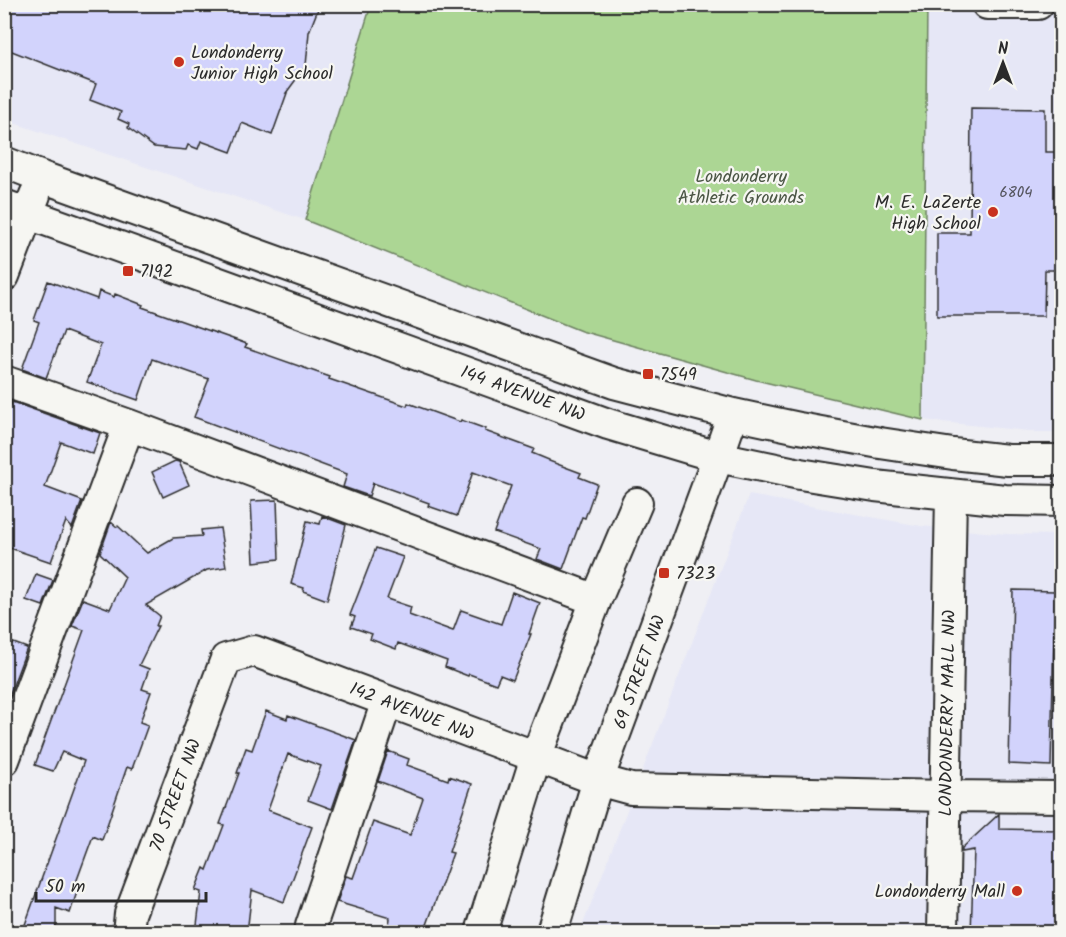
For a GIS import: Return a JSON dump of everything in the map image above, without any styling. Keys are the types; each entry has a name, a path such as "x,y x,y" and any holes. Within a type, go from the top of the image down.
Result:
{"street":[{"path":"987,4 1038,4"},
{"path":"4,162 614,383 733,414 880,443 1008,460 1062,460"},
{"path":"4,276 16,209 42,177"},
{"name":"144 AVENUE NW","path":"16,209 608,424 718,457 800,474 864,484 1005,500 1062,501"},
{"path":"4,381 129,425 596,600"},
{"name":"69 STREET NW","path":"552,933 598,780 733,414"},
{"path":"4,760 129,425"},
{"name":"LONDONDERRY MALL NW","path":"943,933 951,494"},
{"path":"481,933 536,757 596,600 637,503"},
{"name":"142 AVENUE NW","path":"226,659 254,651 598,780 631,789 1062,797"},
{"name":"70 STREET NW","path":"129,933 130,914 226,659"},
{"path":"310,933 310,926 387,701"}],"shaded area":[{"name":"Londonderry Junior High School","path":"5,5 371,5 305,220 5,120"},
{"name":"M. E. LaZerte High School","path":"927,5 1061,5 1061,432 1038,432 923,420"},
{"path":"749,495 921,526 1007,534 1061,535 1061,932 580,932"}],"green space":[{"name":"Londonderry Athletic Grounds","path":"371,5 927,5 923,420 756,380 581,331 305,220"}],"building":[{"path":"4,4 320,4 309,32 306,66 286,93 272,135 242,123 231,152 201,141 198,149 188,145 186,150 154,147 128,128 129,124 118,119 121,112 90,100 96,84 4,48"},
{"path":"971,108 1045,109 1045,152 1062,152 1062,270 1045,270 1044,316 937,316 937,233 970,233"},
{"path":"48,281 97,299 99,291 114,297 115,294 143,305 142,307 247,344 245,347 330,377 329,379 407,406 408,403 486,429 485,431 534,449 532,453 549,461 581,473 579,477 597,484 563,569 537,559 541,549 494,532 511,486 473,472 457,516 428,506 429,503 373,483 369,496 343,487 347,474 194,417 209,379 152,359 138,400 87,382 101,345 64,331 46,378 22,369 39,322 34,320"},
{"path":"12,402 100,433 93,454 61,442 45,487 82,501 72,528 66,521 51,562 4,546 4,425"},
{"path":"175,461 179,462 189,485 163,497 152,472"},
{"path":"277,500 279,559 254,562 251,501"},
{"path":"322,516 346,525 327,600 291,584 307,521 320,524"},
{"path":"111,522 147,553 173,538 202,536 201,530 220,528 226,567 207,570 146,605 160,616 156,626 158,626 139,665 149,669 142,689 151,692 140,722 148,725 132,769 127,767 102,840 93,836 74,888 78,889 70,913 56,908 56,933 22,933 84,761 62,752 53,771 35,765 84,630 72,626 83,599 110,609 125,577 100,553"},
{"path":"376,548 403,557 387,599 411,607 409,615 453,631 461,610 501,624 512,592 540,603 513,680 500,675 496,684 469,674 468,676 445,667 447,661 398,643 396,649 370,639 372,634 351,627 355,617 350,615"},
{"path":"36,574 53,580 43,606 26,600"},
{"path":"1013,590 1055,591 1051,766 1009,764"},
{"path":"11,642 27,648 4,709 4,660"},
{"path":"266,711 287,719 288,715 356,740 332,809 308,800 321,766 288,754 268,810 312,827 284,902 252,890 247,933 196,933 201,892 195,890 204,868 207,870 224,825 220,824 246,748 252,750"},
{"path":"388,751 409,759 407,765 448,780 449,776 472,784 449,852 453,853 424,933 388,933 390,918 337,902 346,876 353,878 373,822 410,835 423,798 378,781"},
{"name":"Londonderry Mall","path":"999,814 999,829 1062,830 1062,933 971,933 974,850 962,852 962,848"}],"place":[{"name":"Londonderry Junior High School","path":"179,62"},
{"name":"M. E. LaZerte High School","path":"993,212"},
{"name":"7192","path":"128,271"},
{"name":"7549","path":"648,374"},
{"name":"7323","path":"664,573"},
{"name":"Londonderry Mall","path":"1017,891"}]}
